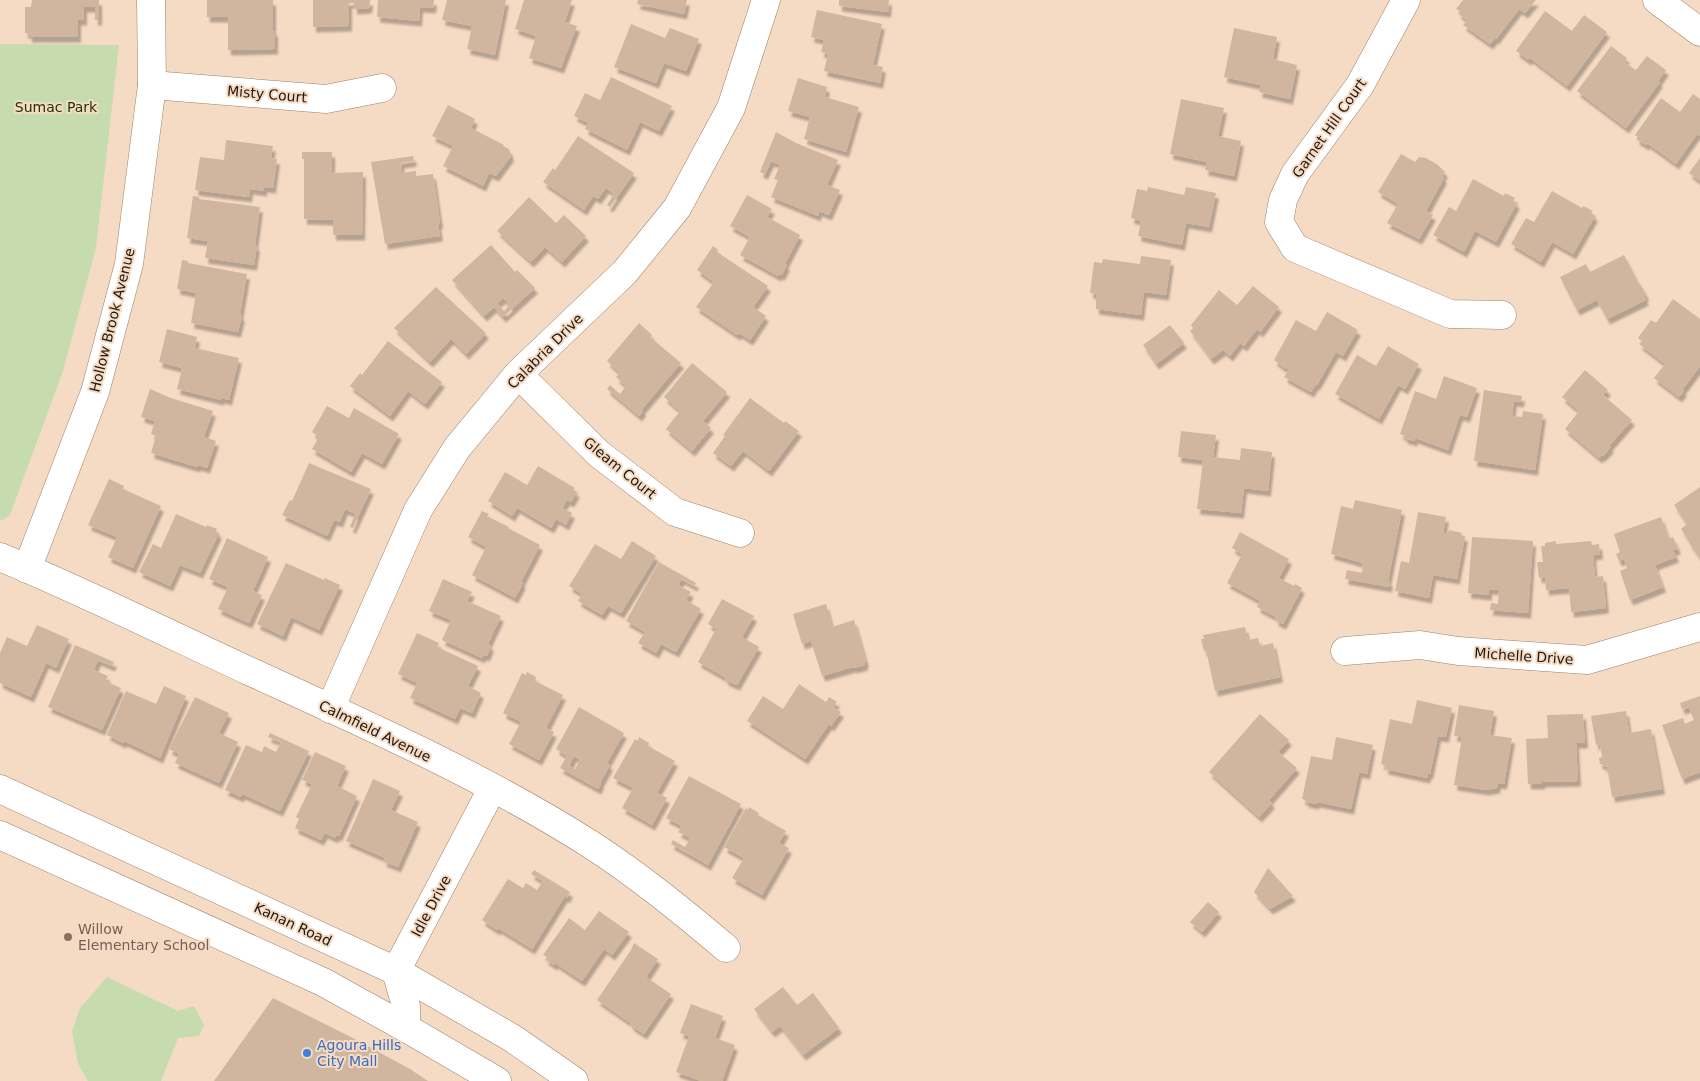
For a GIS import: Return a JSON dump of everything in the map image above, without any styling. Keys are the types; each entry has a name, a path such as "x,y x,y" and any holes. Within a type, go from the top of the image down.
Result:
{"street":[{"name":"Hollow Brook Avenue","path":"27,568 95,392 128,264 152,85 151,0"},
{"name":"Calabria Drive","path":"330,709 418,510 457,448 518,374 625,272 677,208 731,108 766,0"},
{"name":"Garnet Hill Court","path":"1406,0 1360,85 1295,174 1283,200 1279,222 1294,248 1450,314 1502,315"},
{"path":"1657,0 1700,32"},
{"name":"Misty Court","path":"152,85 326,99 382,88"},
{"name":"Gleam Court","path":"518,374 599,454 675,512 740,533"},
{"name":"Calmfield Avenue","path":"0,557 330,709 531,809 592,845 661,894 726,948"},
{"name":"Michelle Drive","path":"1345,651 1420,645 1458,651 1587,660 1700,627"},
{"name":"Kanan Road","path":"0,789 396,971 512,1038 574,1081"},
{"name":"Idle Drive","path":"396,971 492,789"},
{"path":"0,835 323,982 497,1081"},
{"path":"396,971 406,1006 406,1028"}],"green space":[{"name":"Sumac Park","path":"0,44 119,45 96,248 63,371 10,515 1,521 0,520"},
{"path":"107,977 178,1011 194,1006 204,1025 199,1036 178,1038 161,1081 88,1081 78,1064 72,1031 80,1008"}],"building":[{"path":"32,0 99,0 99,20 95,20 95,7 84,7 84,20 78,20 78,37 29,37 29,33 25,33 25,7 31,7"},
{"path":"207,0 273,0 275,49 228,50 228,17 207,17"},
{"path":"313,0 370,0 370,2 369,8 354,9 354,3 349,3 349,26 313,27"},
{"path":"378,0 434,0 433,8 420,7 419,21 377,17"},
{"path":"447,0 506,0 495,55 467,49 472,26 442,20"},
{"path":"524,0 572,0 565,22 577,26 561,68 529,58 536,36 515,29"},
{"path":"638,0 687,0 684,14 637,4"},
{"path":"839,0 889,0 888,12 839,6"},
{"path":"1463,0 1536,0 1525,13 1519,9 1490,44 1463,25 1467,20 1456,9"},
{"path":"817,10 882,24 873,65 883,67 880,83 824,71 828,54 821,52 824,40 811,37"},
{"path":"1545,11 1572,31 1584,15 1607,32 1567,86 1530,58 1528,60 1516,51"},
{"path":"631,24 665,38 670,28 699,39 686,71 664,63 656,83 614,67"},
{"path":"1234,28 1277,37 1273,59 1297,65 1290,99 1259,92 1261,85 1224,77"},
{"path":"1611,46 1627,58 1624,62 1636,70 1647,56 1666,70 1658,81 1660,82 1626,128 1577,91"},
{"path":"611,77 672,106 659,131 640,122 627,150 585,129 588,123 574,116 585,93 600,100"},
{"path":"798,78 827,87 825,97 859,107 846,152 804,139 810,117 788,111"},
{"path":"1693,94 1700,99 1700,136 1697,134 1676,164 1647,143 1646,145 1636,139 1638,137 1635,135 1661,98 1680,112"},
{"path":"1181,99 1224,108 1218,136 1241,141 1234,176 1205,170 1207,162 1170,154"},
{"path":"448,105 475,119 471,128 509,149 511,156 496,176 489,173 483,186 443,166 453,146 432,136"},
{"path":"776,132 796,143 838,160 827,185 840,190 829,215 819,211 818,216 771,197 778,180 774,179 780,165 771,161 765,174 760,172"},
{"path":"578,136 634,173 610,207 607,205 614,194 606,188 598,199 593,196 584,210 543,182 553,168 555,170"},
{"path":"226,140 273,146 271,158 277,159 273,188 264,187 264,191 250,189 249,197 195,190 200,157 224,160"},
{"path":"302,152 332,152 332,173 363,172 362,235 333,235 333,220 304,219 304,159 302,159"},
{"path":"1401,154 1415,162 1419,157 1426,158 1445,172 1442,176 1444,178 1426,211 1433,215 1419,239 1387,223 1398,204 1378,192"},
{"path":"413,156 414,161 401,163 402,173 416,171 416,176 433,174 440,236 385,244 371,162"},
{"path":"1700,158 1700,181 1689,173"},
{"path":"1473,179 1504,196 1505,193 1515,198 1513,201 1517,203 1496,242 1475,231 1464,252 1433,235 1449,207 1456,211"},
{"path":"1148,187 1184,195 1186,187 1216,193 1209,227 1186,223 1182,245 1138,236 1141,221 1131,218 1137,189 1147,191"},
{"path":"1552,191 1582,208 1583,206 1593,211 1591,213 1595,216 1573,254 1552,242 1541,262 1511,244 1526,218 1534,222"},
{"path":"747,195 772,209 767,217 800,235 785,264 787,265 782,275 779,274 778,276 740,255 750,237 730,226"},
{"path":"193,196 199,197 199,199 260,207 254,265 205,258 208,241 187,238"},
{"path":"529,197 556,223 564,215 586,236 562,262 545,247 531,262 497,231"},
{"path":"491,245 515,272 517,270 535,288 503,317 494,307 484,316 452,280","holes":["503,298 510,305 504,311 497,303"]},
{"path":"713,246 718,250 717,252 768,286 753,307 766,316 750,340 739,333 737,335 696,307 714,282 697,270"},
{"path":"1624,255 1646,295 1644,296 1646,300 1607,319 1597,300 1577,310 1560,277 1586,264 1590,272"},
{"path":"1141,256 1171,260 1166,295 1144,292 1141,315 1096,309 1096,294 1090,293 1094,262 1102,263 1103,259 1140,264"},
{"path":"182,260 188,261 188,263 247,274 238,332 191,323 196,293 177,289"},
{"path":"1253,286 1279,307 1260,332 1257,329 1244,346 1240,343 1230,356 1223,350 1211,359 1190,331 1193,328 1191,325 1219,290 1237,305"},
{"path":"436,287 486,333 466,354 451,339 430,362 394,328"},
{"path":"1673,299 1700,319 1700,366 1679,397 1654,378 1665,364 1639,344 1642,341 1638,338 1651,320 1656,323"},
{"path":"1327,312 1358,330 1343,356 1336,352 1311,392 1284,377 1289,369 1286,369 1274,360 1296,320 1316,331"},
{"path":"639,323 652,335 650,337 681,363 642,409 643,411 639,416 607,389 610,385 620,394 626,386 616,377 620,373 607,361"},
{"path":"1170,325 1184,343 1156,364 1143,345"},
{"path":"167,329 197,337 195,348 239,358 229,400 221,398 221,400 177,389 182,368 159,362"},
{"path":"388,341 442,382 425,404 408,391 390,416 350,386 360,373 362,375"},
{"path":"1388,346 1419,364 1405,389 1398,385 1379,419 1335,394 1357,355 1376,366"},
{"path":"692,363 727,392 703,421 711,428 692,451 666,429 680,411 664,397"},
{"path":"1585,370 1608,390 1603,395 1632,420 1609,446 1611,447 1599,458 1565,429 1579,411 1562,397"},
{"path":"1444,376 1477,388 1467,417 1460,415 1448,450 1415,438 1414,441 1404,438 1405,436 1400,434 1415,391 1436,399"},
{"path":"150,389 171,398 213,411 204,437 216,441 207,468 198,465 197,467 151,453 156,436 151,434 155,421 141,417"},
{"path":"1484,390 1522,396 1521,402 1514,401 1512,416 1522,417 1523,411 1543,414 1535,470 1474,461"},
{"path":"750,398 784,423 785,421 799,431 769,471 743,451 731,466 713,453 725,436 723,435"},
{"path":"327,406 349,418 354,408 399,434 382,464 362,453 351,472 312,449 319,437 312,432"},
{"path":"1181,431 1216,435 1213,457 1240,460 1241,448 1272,452 1268,491 1244,488 1241,513 1197,509 1203,460 1178,457"},
{"path":"309,463 371,489 353,528 350,527 355,514 345,509 340,522 334,520 327,536 282,515 290,500 292,501"},
{"path":"538,466 575,488 573,490 577,492 571,502 567,500 562,508 572,513 566,525 556,519 551,528 517,508 512,516 488,501 505,472 527,485"},
{"path":"109,479 124,486 123,489 161,506 133,568 108,557 117,537 88,525"},
{"path":"1700,487 1700,558 1688,541 1695,536 1688,539 1681,529 1687,524 1674,505"},
{"path":"1355,500 1402,510 1388,581 1390,581 1389,587 1345,579 1347,570 1362,573 1363,563 1331,554 1341,506 1353,509"},
{"path":"482,511 489,514 487,516 540,545 515,598 472,575 486,547 468,537"},
{"path":"1418,512 1446,517 1443,533 1448,533 1449,530 1462,533 1461,535 1465,536 1457,579 1433,575 1429,598 1395,591 1401,561 1409,563"},
{"path":"176,514 206,527 207,525 217,529 216,532 219,533 200,573 180,565 170,586 139,572 153,544 161,548"},
{"path":"1661,517 1669,539 1673,537 1678,549 1673,550 1676,557 1655,565 1663,587 1630,600 1620,571 1627,568 1624,559 1619,561 1616,554 1620,552 1614,534"},
{"path":"1240,532 1289,559 1279,578 1302,588 1283,624 1275,620 1276,617 1257,607 1260,601 1227,583 1242,554 1232,548"},
{"path":"1472,537 1533,541 1528,613 1490,610 1491,603 1498,604 1499,590 1489,589 1489,595 1468,593"},
{"path":"227,538 268,557 253,591 262,595 249,623 218,609 228,587 209,579"},
{"path":"632,541 656,556 621,613 608,606 602,615 578,601 582,594 569,586 595,544 621,559"},
{"path":"1556,541 1556,544 1591,541 1592,545 1599,544 1600,554 1593,555 1595,577 1603,576 1606,608 1571,612 1569,588 1546,590 1545,577 1539,578 1537,562 1543,562 1541,546 1545,546 1545,543"},
{"path":"659,562 696,583 694,586 682,579 678,585 691,592 686,600 701,609 676,652 661,644 656,653 638,643 645,632 626,621"},
{"path":"286,563 340,585 319,630 291,617 283,636 257,624"},
{"path":"443,579 472,592 467,601 501,616 488,644 491,646 487,656 483,655 482,658 442,640 451,620 429,611"},
{"path":"722,599 754,616 742,637 759,647 737,685 725,680 726,678 698,662 716,629 708,624"},
{"path":"826,604 832,627 854,620 866,662 864,663 865,665 822,676 811,641 802,644 793,614"},
{"path":"37,625 69,639 56,668 46,663 31,697 0,683 0,653 7,637 27,646"},
{"path":"1245,627 1248,640 1258,638 1260,646 1273,643 1280,677 1215,691 1206,650 1204,651 1201,639 1204,639 1203,635"},
{"path":"417,633 439,643 437,647 478,666 468,686 481,693 472,713 460,708 455,719 410,698 417,683 398,674"},
{"path":"75,645 114,662 112,666 98,660 94,670 108,676 105,681 121,688 102,730 48,707"},
{"path":"527,672 536,677 535,681 563,695 546,728 554,732 539,760 509,744 521,722 503,713 522,673 526,675"},
{"path":"799,684 826,702 829,697 837,702 833,707 841,712 831,726 829,724 805,759 747,721 763,696 783,709"},
{"path":"164,686 186,696 160,758 107,735 126,691 156,704"},
{"path":"1700,696 1700,772 1682,779 1662,725 1683,718 1685,724 1694,720 1689,707 1682,709 1680,703"},
{"path":"195,697 229,713 219,733 238,742 219,783 175,763 179,754 169,749"},
{"path":"1417,700 1452,708 1446,737 1438,736 1430,774 1428,774 1427,778 1385,769 1386,765 1381,764 1390,719 1412,724"},
{"path":"1459,705 1494,711 1490,735 1512,738 1504,784 1498,783 1497,788 1486,790 1454,785 1462,737 1454,736"},
{"path":"579,707 624,733 607,763 610,765 598,789 560,768 567,756 556,749","holes":["574,756 580,760 575,769 569,766"]},
{"path":"1626,711 1629,733 1651,729 1662,789 1612,797 1607,766 1604,767 1603,764 1600,764 1599,758 1602,757 1600,744 1596,745 1591,716"},
{"path":"1260,714 1289,740 1278,752 1297,768 1269,800 1272,803 1259,817 1209,772"},
{"path":"1583,714 1585,743 1576,743 1578,781 1528,784 1526,739 1548,738 1547,715"},
{"path":"270,733 309,751 280,811 242,794 241,797 225,790 246,745 262,752 264,746 276,752 281,742 268,737"},
{"path":"639,737 649,743 648,746 675,761 657,793 667,798 652,825 622,808 633,788 613,778 635,739 638,741"},
{"path":"1336,737 1373,745 1367,774 1359,772 1351,809 1317,802 1316,804 1305,802 1306,800 1302,799 1311,756 1332,760"},
{"path":"315,752 346,766 337,786 357,796 339,836 336,835 335,838 325,833 321,840 295,828 299,819 296,817 312,784 302,780"},
{"path":"689,776 741,804 708,865 671,844 673,840 685,847 690,838 678,832 682,826 666,818"},
{"path":"373,779 400,791 391,810 418,822 398,867 383,861 385,858 346,841"},
{"path":"749,807 759,813 758,815 786,831 779,843 789,848 762,895 732,878 744,858 724,847 746,808 748,810"},
{"path":"1268,868 1293,896 1270,909 1254,892"},
{"path":"534,870 570,892 567,898 565,896 532,949 482,920 508,879 523,888 526,883 537,890 543,881 531,874"},
{"path":"1208,902 1219,912 1202,932 1190,922"},
{"path":"599,911 629,932 612,955 604,949 582,981 555,963 554,965 545,959 547,957 543,955 569,918 585,930"},
{"path":"634,943 658,959 646,977 671,994 644,1034 597,1000"},
{"path":"783,987 797,1005 813,993 839,1028 803,1055 780,1026 772,1032 754,1009"},
{"name":"Agoura Hills City Mall","path":"273,998 351,1037 428,1081 214,1081"},
{"path":"691,1004 723,1016 715,1038 735,1045 722,1081 701,1081 676,1072 689,1036 680,1033"}],"place":[{"name":"Willow Elementary School","path":"68,937"},
{"name":"Agoura Hills City Mall","path":"307,1053"}]}
